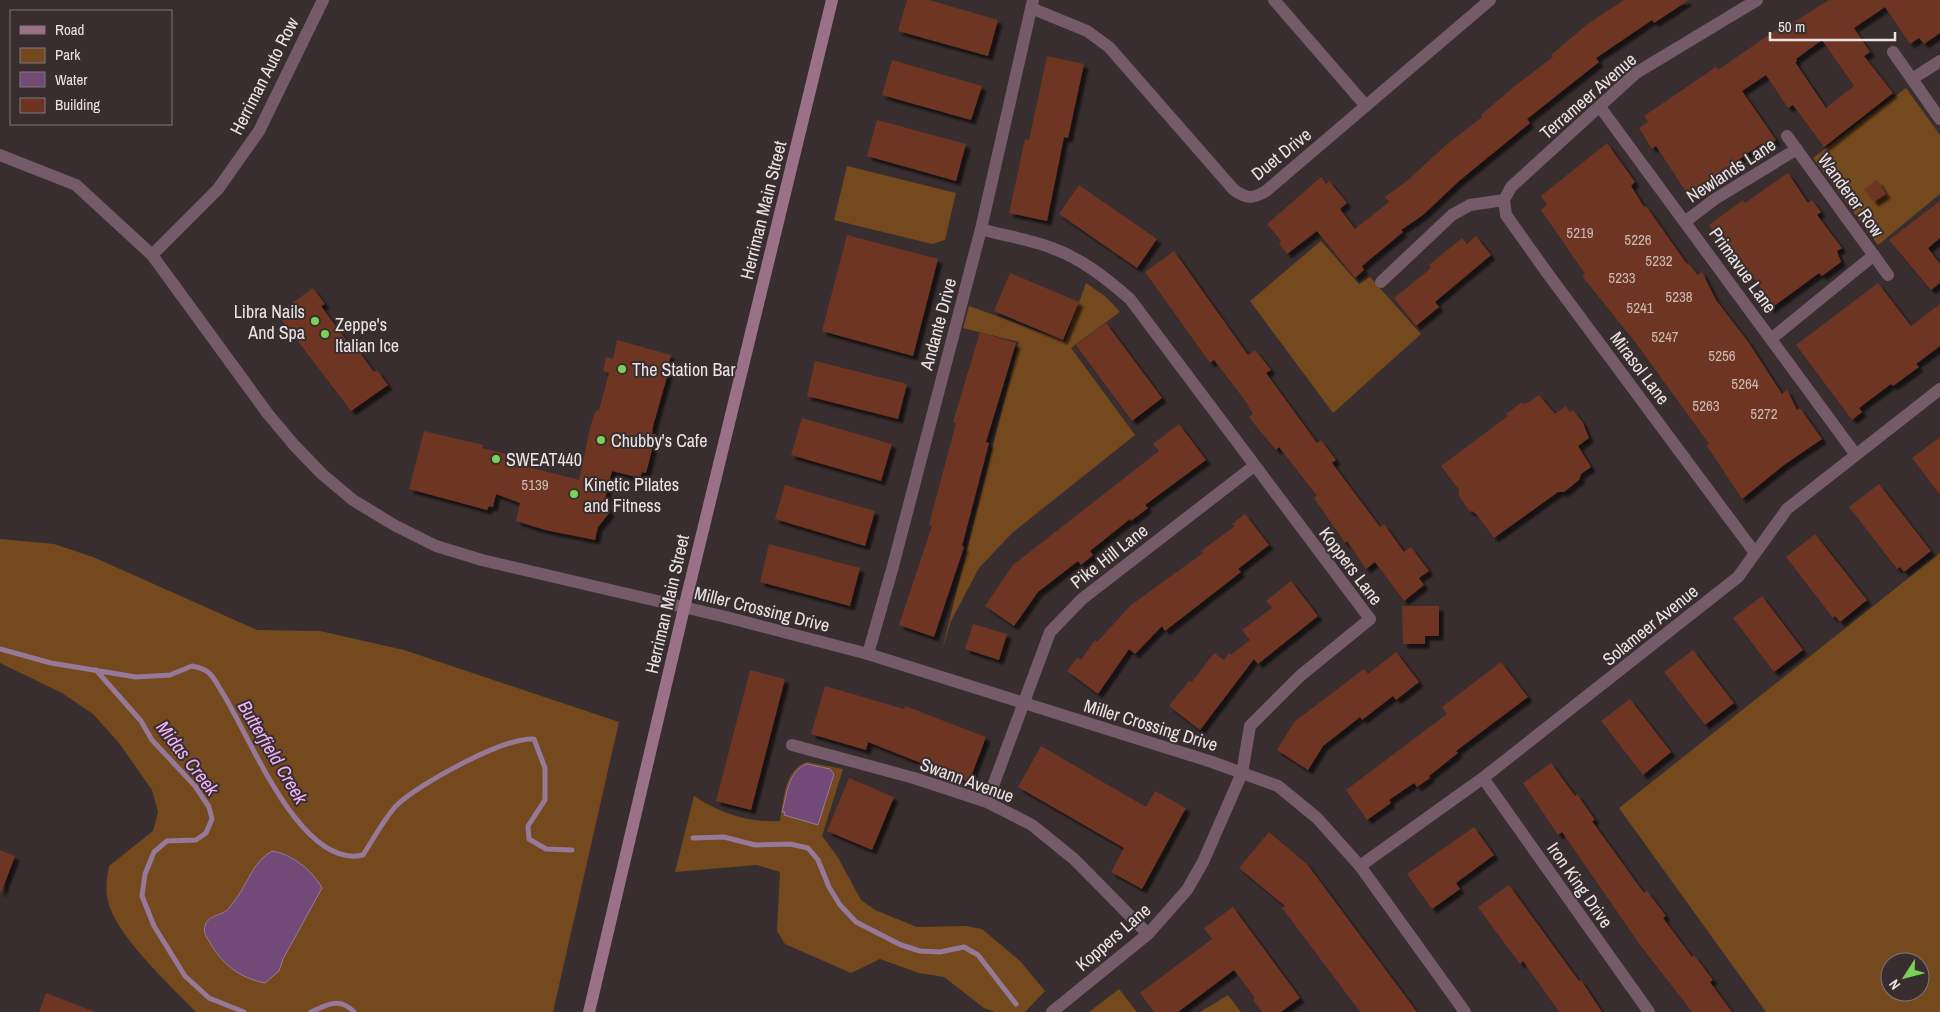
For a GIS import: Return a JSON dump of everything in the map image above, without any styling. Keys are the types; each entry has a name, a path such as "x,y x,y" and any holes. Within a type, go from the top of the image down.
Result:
{"main road":[{"name":"Herriman Main Street","path":"589,1012 684,608 832,0"}],"street":[{"name":"Herriman Auto Row","path":"152,254 218,189 259,131 323,0"},
{"path":"1274,0 1366,106"},
{"name":"Terrameer Avenue","path":"1504,200 1511,187 1636,73 1757,0"},
{"name":"Duet Drive","path":"1032,4 1087,31 1109,47 1234,190 1245,197 1256,197 1266,191 1366,106 1484,2"},
{"name":"Andante Drive","path":"868,654 893,566 981,229 1032,4"},
{"path":"1893,52 1940,119"},
{"path":"1912,79 1940,61"},
{"name":"Primavue Lane","path":"1600,107 1686,221 1856,455"},
{"name":"Wanderer Row","path":"1787,136 1888,275"},
{"name":"Newlands Lane","path":"1686,221 1715,200 1796,149"},
{"name":"Miller Crossing Drive","path":"0,155 76,185 152,254 268,414 294,445 322,474 373,513 415,536 459,553 868,654 1278,786 1317,818 1360,866 1465,1012"},
{"path":"1381,282 1452,215 1470,205 1504,200"},
{"name":"Mirasol Lane","path":"1504,200 1506,215 1755,553"},
{"name":"Koppers Lane","path":"981,229 1050,247 1078,259 1106,277 1130,299 1370,619 1300,676 1250,726 1242,773 1203,862 1191,883 1148,934 1052,1012"},
{"path":"1771,339 1874,255"},
{"name":"Solameer Avenue","path":"1360,866 1483,778 1738,576 1787,509 1940,389"},
{"name":"Pike Hill Lane","path":"987,802 1050,632 1082,599 1254,466"},
{"name":"Swann Avenue","path":"792,745 914,778 987,802 1032,825 1060,848 1148,934"},
{"name":"Iron King Drive","path":"1483,778 1649,1012"}],"green space":[{"path":"1906,88 1940,135 1940,194 1878,245 1813,158"},
{"path":"847,166 956,193 945,240 932,244 834,220"},
{"path":"1321,241 1359,284 1370,277 1421,334 1333,413 1250,301"},
{"path":"1086,283 1105,296 1120,312 1071,348 1135,435 1012,533 979,568 951,621 942,650 1019,342 963,328 969,306 1065,341"},
{"path":"0,539 54,544 93,557 257,630 320,631 404,650 619,722 553,1012 196,1012 159,975 133,945 113,915 107,897 109,866 153,831 158,812 152,790 119,743 93,714 62,693 0,663"},
{"path":"1940,553 1940,1012 1766,1012 1619,808"},
{"path":"807,762 843,769 822,836 837,856 861,900 875,910 917,927 965,926 982,929 1020,961 1045,991 1025,1012 995,1012 984,1008 944,977 919,973 880,959 851,973 785,944 777,931 780,872 756,865 675,872 694,796 735,816 757,820 780,821 789,778 799,766"},
{"path":"1119,989 1137,1012 1089,1012"},
{"path":"1228,995 1241,1012 1200,1012"}],"water":[{"path":"807,764 830,769 834,774 818,825 784,815 785,812 782,812 792,778 801,767"},
{"path":"272,851 294,859 301,864 313,875 322,888 283,959 279,971 265,983 239,973 225,963 214,949 204,930 208,920 229,908 256,865"}],"building":[{"path":"907,0 929,0 998,20 988,56 898,31"},
{"path":"1624,0 1689,0 1654,23 1652,20 1596,58 1599,62 1527,119 1530,123 1459,181 1423,215 1401,230 1403,232 1362,266 1364,270 1355,278 1317,231 1287,254 1279,244 1281,241 1267,224 1321,177 1326,184 1329,181 1347,203 1340,209 1355,229 1389,202 1385,197 1408,180 1446,145 1482,117 1481,115 1516,85 1553,57 1551,55 1589,23"},
{"path":"1829,0 1940,0 1940,33 1924,44 1919,38 1910,44 1885,7 1854,28 1870,52 1864,56 1893,93 1824,147 1793,105 1788,108 1766,75 1742,91 1776,140 1765,148 1761,144 1688,195 1656,146 1652,149 1639,128 1648,122 1644,116 1716,67 1718,70 1776,30 1778,32","holes":["1822,40 1854,86 1826,108 1795,62 1797,61 1796,59"]},
{"path":"1047,56 1084,64 1068,138 1064,137 1047,221 1009,213 1025,139 1029,140"},
{"path":"892,60 982,86 971,120 882,95"},
{"path":"877,120 966,144 956,181 867,156"},
{"path":"1607,143 1635,182 1631,186 1644,207 1646,206 1687,264 1698,275 1702,272 1716,300 1749,343 1782,394 1787,390 1797,410 1800,408 1822,439 1784,465 1742,499 1707,446 1709,444 1638,346 1582,276 1585,274 1541,210 1547,205 1541,196"},
{"path":"1788,173 1808,203 1812,200 1821,212 1817,215 1842,248 1837,251 1841,262 1822,276 1819,273 1770,309 1762,297 1765,294 1731,246 1720,232 1716,235 1709,225 1743,200 1745,203"},
{"path":"1877,180 1886,194 1874,202 1864,189"},
{"path":"1079,185 1157,239 1137,268 1059,214"},
{"path":"1940,201 1940,238 1928,248 1940,264 1940,283 1931,290 1889,240"},
{"path":"847,235 938,259 913,356 822,331"},
{"path":"1476,236 1491,255 1435,302 1439,307 1416,326 1394,298 1431,268 1429,265 1462,238 1467,244"},
{"path":"1174,251 1248,355 1255,350 1271,370 1266,373 1317,443 1321,440 1336,460 1332,463 1380,527 1384,524 1404,552 1411,547 1429,571 1419,578 1424,585 1404,601 1375,562 1366,569 1347,541 1345,543 1314,498 1317,496 1279,447 1276,450 1249,417 1253,414 1246,402 1214,360 1210,363 1145,272"},
{"path":"1010,273 1079,302 1063,340 994,311"},
{"path":"1878,283 1911,326 1940,304 1940,346 1916,364 1919,367 1893,386 1891,384 1859,408 1862,412 1852,420 1796,345"},
{"path":"313,288 325,304 321,306 352,348 355,346 374,372 377,370 388,385 351,411 277,314"},
{"path":"1106,323 1162,398 1132,421 1076,345"},
{"path":"980,332 1016,343 986,442 989,443 962,546 964,547 934,637 899,625 932,526 929,525 956,423 953,422"},
{"path":"617,340 671,355 669,363 671,363 653,426 652,434 656,434 646,473 642,472 640,478 612,471 604,503 610,512 598,527 595,540 545,530 516,521 520,503 496,494 493,507 489,506 487,510 409,489 424,431 483,445 482,448 507,454 505,461 579,480 590,428 595,412 599,410 609,373 603,371 606,357 613,359"},
{"path":"815,361 907,384 898,419 807,396"},
{"path":"1539,395 1555,414 1566,406 1570,412 1573,410 1583,423 1589,438 1578,446 1591,467 1581,474 1579,480 1564,492 1558,492 1494,538 1476,514 1472,511 1470,512 1459,496 1459,490 1441,466 1508,416 1506,414 1522,402 1524,404 1529,402"},
{"path":"802,418 892,444 881,481 791,455"},
{"path":"1179,424 1206,460 1145,505 1148,508 1131,521 1130,519 1090,551 1093,555 1081,565 1078,561 1038,592 1014,626 985,606 1013,565 1159,451 1153,444"},
{"path":"1940,437 1940,495 1912,458"},
{"path":"1879,484 1931,551 1904,572 1900,567 1897,569 1849,507"},
{"path":"785,485 875,511 865,546 775,519"},
{"path":"1245,514 1269,545 1238,569 1241,572 1165,631 1162,626 1135,654 1129,649 1098,694 1067,671 1077,658 1081,660 1095,640 1097,642 1131,605 1203,553 1201,551 1235,526 1232,524"},
{"path":"1815,534 1867,600 1840,622 1835,616 1833,618 1786,557"},
{"path":"769,544 860,568 850,606 760,582"},
{"path":"1291,581 1318,616 1258,664 1254,659 1200,730 1169,706 1189,681 1192,682 1214,653 1224,660 1229,653 1231,655 1250,640 1242,630 1272,608 1266,601"},
{"path":"1762,596 1803,650 1774,672 1733,618"},
{"path":"1402,606 1439,606 1439,636 1425,636 1425,644 1403,644"},
{"path":"973,624 1007,634 999,660 965,649"},
{"path":"1693,650 1734,703 1705,725 1664,672"},
{"path":"1396,652 1419,682 1396,700 1393,696 1362,720 1360,717 1323,746 1308,770 1277,750 1294,722 1364,669 1368,674"},
{"path":"1501,662 1528,697 1456,751 1458,753 1429,776 1430,778 1417,787 1414,783 1389,800 1391,803 1367,820 1346,790 1447,714 1442,707"},
{"path":"750,670 785,679 751,810 716,801"},
{"path":"825,686 904,709 905,706 986,737 969,782 868,742 866,750 811,734"},
{"path":"1630,699 1671,752 1643,775 1601,721"},
{"path":"1041,746 1146,807 1155,791 1186,808 1142,889 1111,872 1124,848 1018,787"},
{"path":"1551,763 1575,796 1577,794 1595,820 1592,821 1644,893 1647,891 1666,916 1663,918 1692,957 1694,955 1713,980 1710,982 1732,1012 1692,1012 1640,945 1562,832 1558,835 1523,783"},
{"path":"849,778 894,797 872,850 827,831"},
{"path":"1474,827 1494,855 1456,883 1460,889 1432,909 1407,874"},
{"path":"1269,832 1307,864 1417,1012 1360,1012 1282,908 1285,906 1239,868"},
{"path":"0,850 15,856 1,893 0,892"},
{"path":"1509,885 1579,981 1581,980 1602,1012 1559,1012 1523,961 1520,964 1496,932 1478,907"},
{"path":"1233,907 1300,998 1281,1012 1262,1012 1253,1000 1255,998 1234,970 1178,1012 1154,1012 1140,993 1212,939 1204,928"},
{"path":"46,993 93,1011 93,1012 39,1012"}],"waterway":[{"name":"Butterfield Creek","path":"0,649 51,663 136,677 170,675 192,666 205,670 216,682 279,795 298,821 318,842 340,854 363,855 394,808 409,795 443,774 503,745 520,740 534,739 545,768 545,800 528,826 529,839 546,849 572,850"},
{"name":"Midas Creek","path":"96,670 141,721 152,740 195,786 209,807 212,819 206,833 196,840 167,841 154,852 145,874 142,896 154,926 185,976 209,998 244,1012"},
{"name":"Butterfield Creek","path":"693,838 724,837 755,845 790,844 808,848 818,860 829,887 840,905 856,922 901,945 920,951 940,952 964,947 978,955 1016,1004"},
{"name":"Midas Creek","path":"311,1012 334,1003 349,1007 354,1012"}],"place":[{"name":"Libra Nails And Spa","path":"315,321"},
{"name":"Zeppe's Italian Ice","path":"325,334"},
{"name":"The Station Bar","path":"622,369"},
{"name":"Chubby's Cafe","path":"601,440"},
{"name":"SWEAT440","path":"496,459"},
{"name":"Kinetic Pilates and Fitness","path":"574,494"}]}
